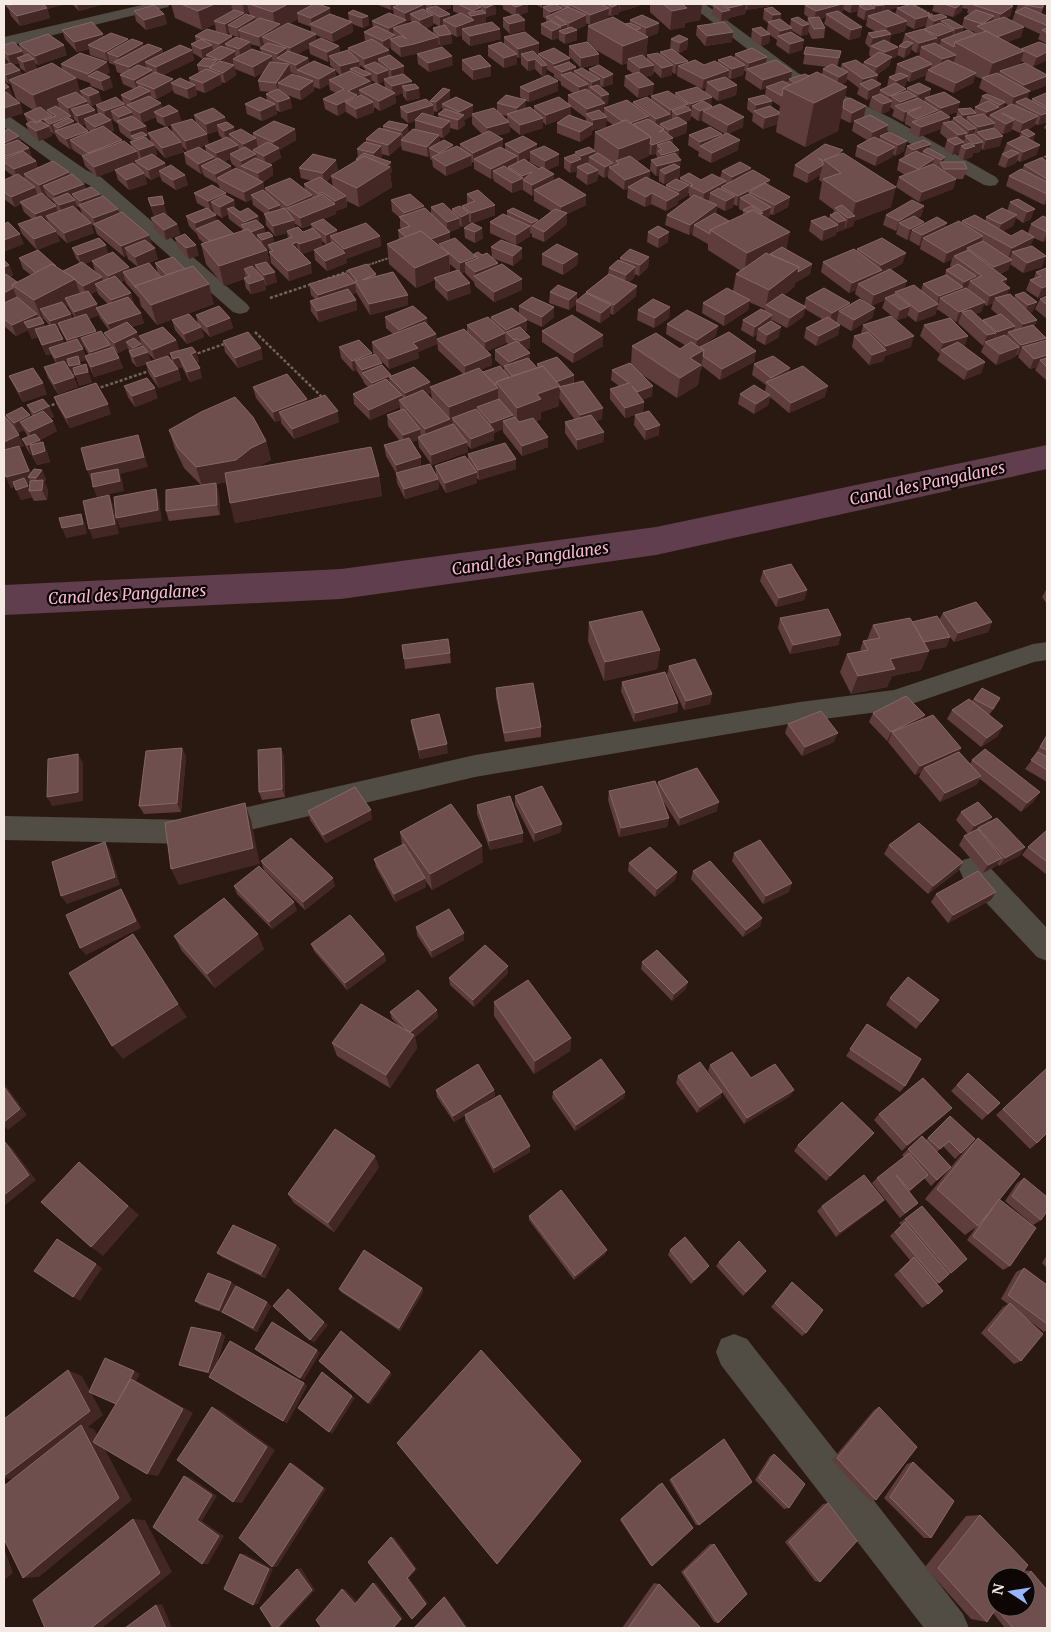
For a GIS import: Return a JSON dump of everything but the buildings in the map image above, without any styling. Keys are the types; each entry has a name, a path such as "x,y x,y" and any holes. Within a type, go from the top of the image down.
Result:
{"street":[{"path":"4,42 164,4"},
{"path":"696,4 792,76 887,123 990,181"},
{"path":"4,120 80,174 95,181 241,314"},
{"path":"4,828 190,832 475,766 800,712 894,700 1033,653 1047,651"},
{"path":"974,869 1047,948"},
{"path":"734,1352 949,1628"}],"path":[{"path":"912,4 941,20"},
{"path":"241,314 396,255"},
{"path":"189,357 235,340 241,314"},
{"path":"241,314 321,396"},
{"path":"96,389 152,370"},
{"path":"41,409 69,399"}],"waterway":[{"name":"Canal des Pangalanes","path":"4,600 341,584 656,541 1047,457"}]}
